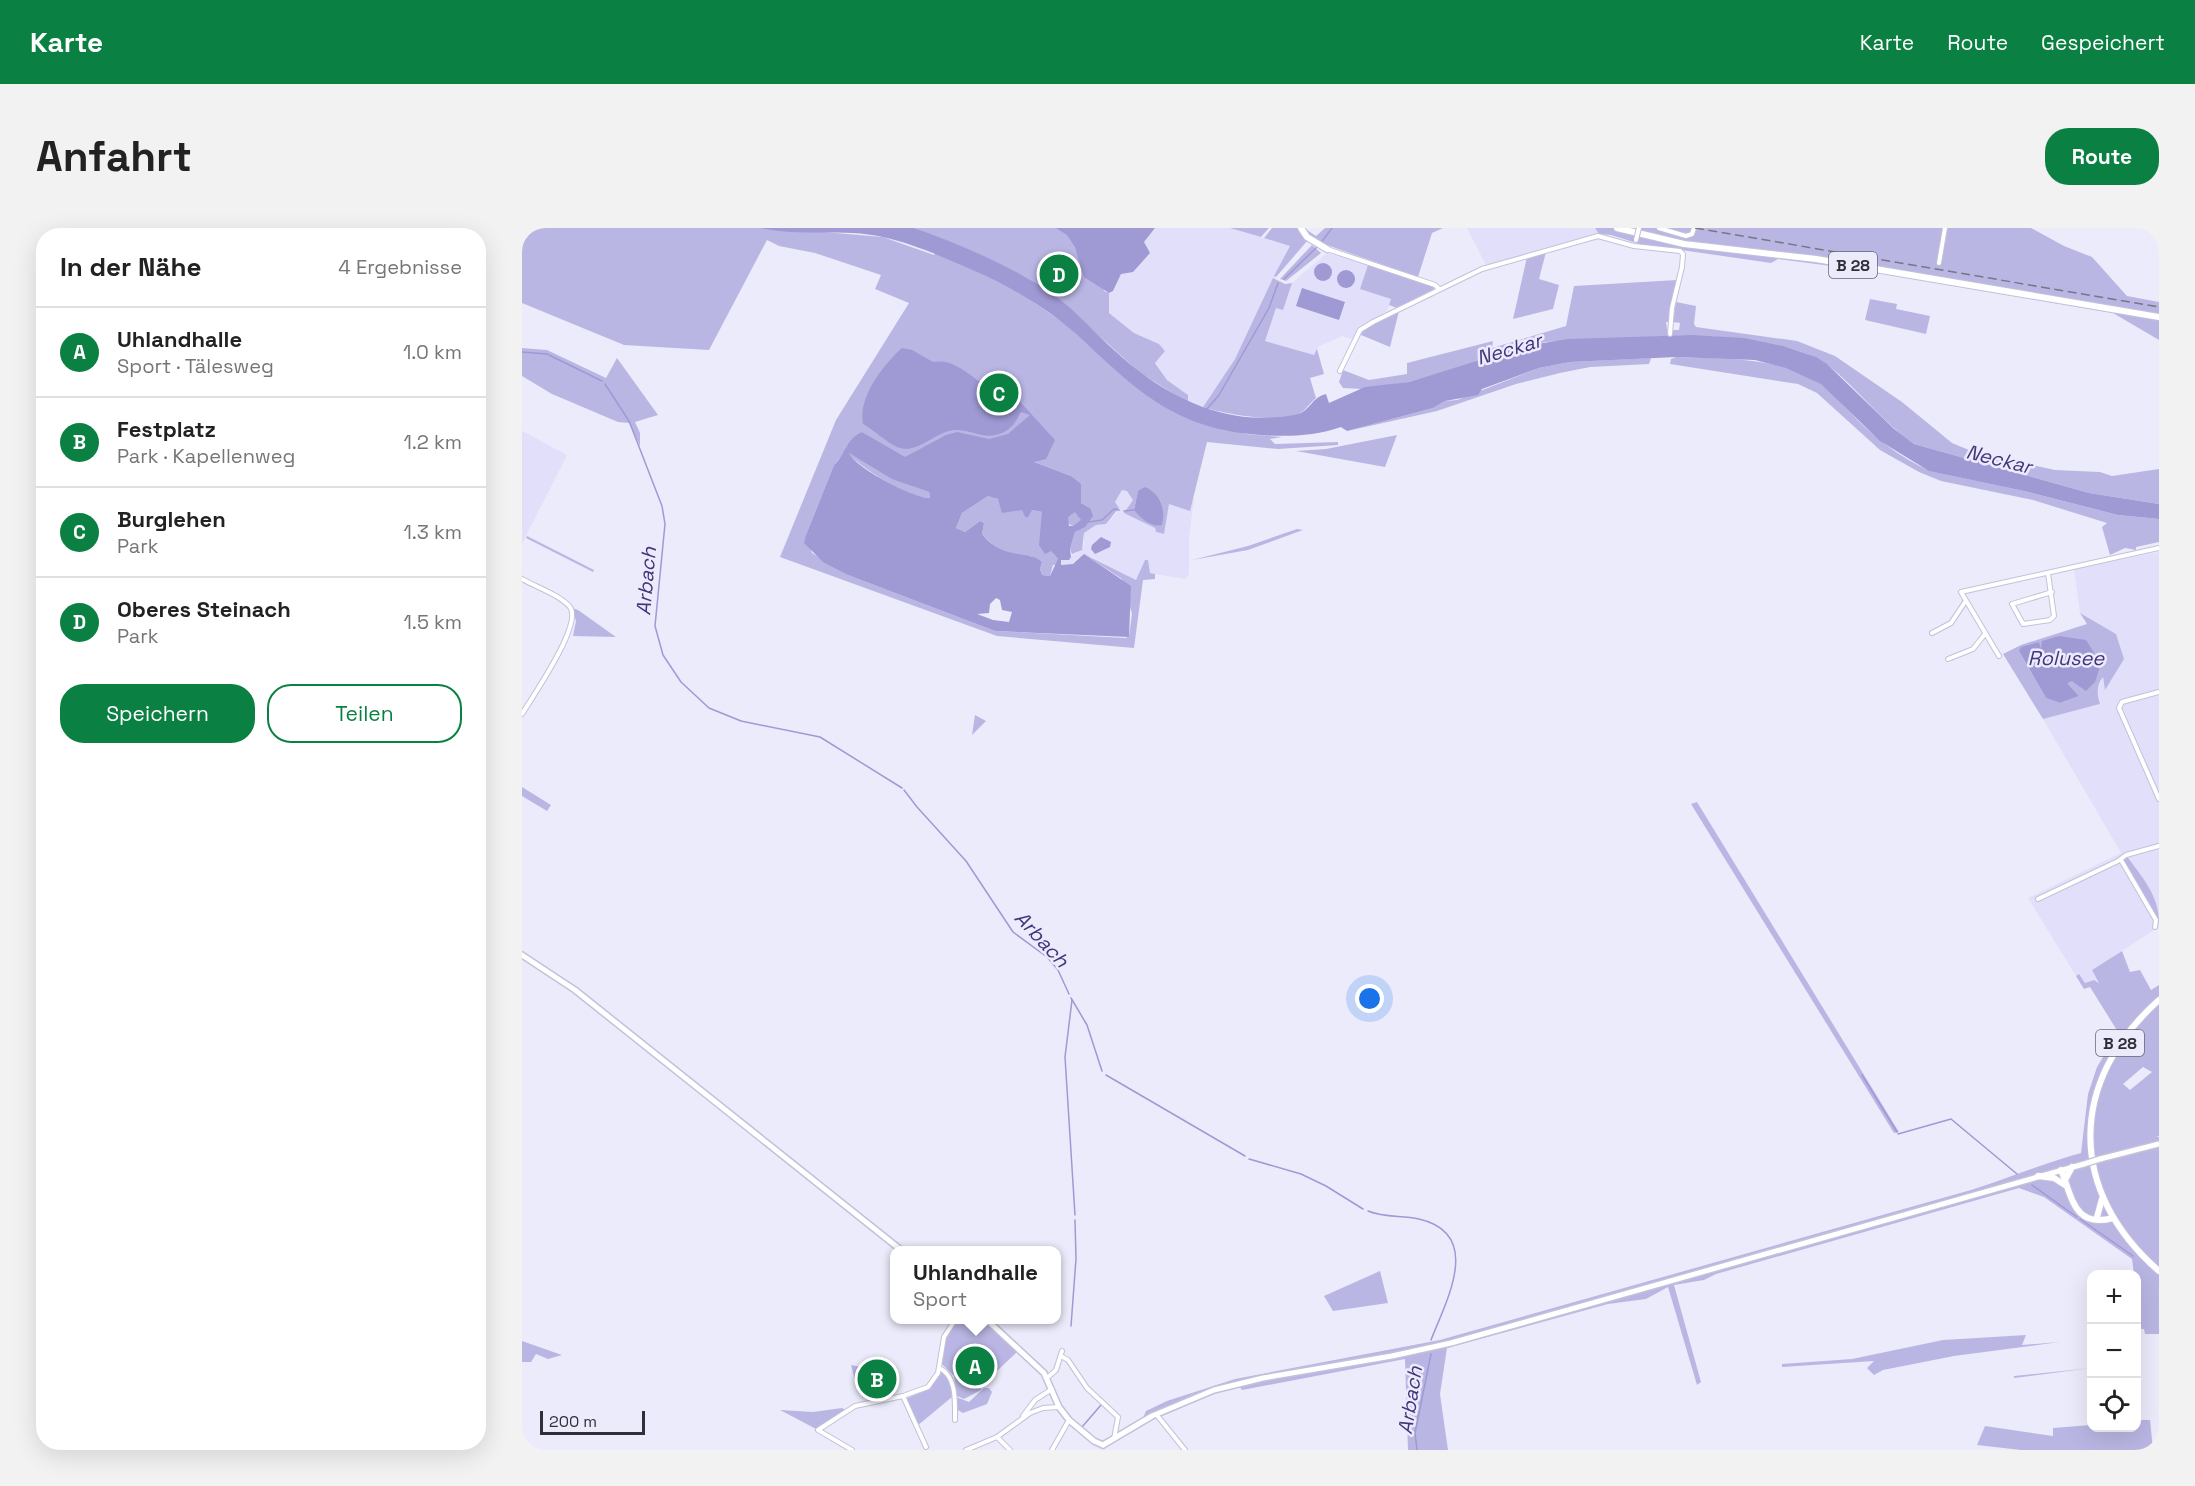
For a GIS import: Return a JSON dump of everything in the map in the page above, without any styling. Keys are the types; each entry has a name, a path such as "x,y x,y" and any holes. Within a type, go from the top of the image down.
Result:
{"main road":[{"path":"1301,228 1325,248"},
{"name":"B 28","path":"1617,228 1684,244 1816,259 2159,317"},
{"path":"522,956 583,997 895,1246"},
{"name":"B 28","path":"2159,1000 2138,1020 2114,1052 2097,1091 2090,1141 2093,1171 2101,1196 2111,1215 2132,1245 2159,1271"},
{"path":"991,1324 1047,1378 1059,1407 1069,1420 1103,1448 1158,1413 1196,1396 1245,1382 1392,1356 1469,1338 2059,1170 2159,1144"},
{"path":"2064,1182 2072,1167"},
{"path":"2059,1170 2079,1212 2095,1218 2111,1215"},
{"path":"2038,1176 2064,1182"},
{"path":"2095,1218 2101,1208 2101,1196"}],"street":[{"path":"1634,246 1639,228"},
{"path":"1659,228 1686,236 1692,234 1694,228"},
{"path":"1939,263 1945,228"},
{"path":"1340,371 1360,330 1439,289 1496,264 1598,236 1634,246 1680,251 1684,257 1672,308 1670,334"},
{"path":"1325,248 1436,285 1439,289"},
{"path":"1999,656 1965,603 1961,592 2159,548"},
{"path":"2048,573 2052,592 2054,616 2050,620 2024,624 2013,604 2052,592"},
{"path":"522,579 567,605 574,620 568,637 522,714"},
{"path":"1932,633 1951,623 1965,603"},
{"path":"1948,659 1971,650 1985,634"},
{"path":"2159,692 2122,702 2120,708 2159,799"},
{"path":"2038,899 2121,858 2159,846"},
{"path":"2121,858 2123,867 2156,920 2155,927"},
{"path":"852,1450 818,1430 853,1406 903,1396 928,1387 939,1368 942,1341 953,1324"},
{"path":"1047,1378 1056,1370 1062,1353 1087,1388 1118,1417 1114,1439"},
{"path":"939,1368 945,1372 952,1384 956,1420"},
{"path":"1023,1417 1035,1400 1052,1389"},
{"path":"903,1396 926,1447"},
{"path":"966,1450 997,1437 1023,1417 1043,1408 1059,1407"},
{"path":"1158,1413 1185,1450"},
{"path":"1052,1450 1069,1420"},
{"path":"997,1437 1010,1450"}],"shaded area":[{"path":"522,228 760,228 883,237 934,255 935,253 1014,288 1079,334 1126,379 1173,412 1246,434 1282,437 1270,439 1275,444 1338,442 1338,445 1278,449 1207,442 1190,511 1169,504 1164,534 1156,532 1155,528 1124,513 1133,500 1127,491 1122,490 1115,502 1119,508 1106,524 1096,525 1084,533 1082,550 1072,554 1070,549 1075,532 1079,529 1090,508 1081,503 1071,476 1034,462 1047,456 1052,442 939,481 862,432 834,465 806,535 812,553 848,575 995,631 1126,638 1129,636 1132,614 1122,579 1084,554 1136,580 1145,560 1148,560 1150,573 1155,574 1155,579 1143,580 1134,648 997,636 780,557 836,420 909,303 875,289 881,275 815,253 779,246 767,240 709,350 624,345 522,303","holes":["1138,491 1148,522 1134,510"]},
{"path":"914,228 1089,228 1104,291 1109,293 1109,313 1134,333 1159,344 1165,351 1155,363 1167,380 1188,395 1188,403 1139,372 1053,294 982,256"},
{"path":"1155,228 1230,228 1291,246 1235,359 1203,407 1188,403 1188,395 1167,380 1155,362 1165,351 1159,344 1134,333 1109,313 1109,293 1113,291 1121,274 1136,267 1150,254 1144,242"},
{"path":"1230,228 1269,228 1261,237"},
{"path":"1272,228 1298,228 1308,240 1276,277 1274,276 1290,246 1264,238"},
{"path":"1304,228 1316,236 1325,228 1443,228 1432,233 1418,277 1324,244 1314,239"},
{"path":"1467,228 1595,228 1599,234 1486,265"},
{"path":"1595,228 2031,228 2064,246 2092,257 2127,296 2159,302 2159,340 2113,313 1854,269 1778,259 1771,263 1640,244 1611,235 1599,234"},
{"path":"1312,245 1321,253 1286,281 1280,279"},
{"path":"1546,252 1539,279 1559,285 1553,309 1513,319 1527,257"},
{"path":"1327,253 1368,265 1361,289 1392,299 1387,311 1359,328 1354,340 1342,336 1318,347 1315,356 1265,341 1276,307 1283,309 1292,283"},
{"path":"1368,265 1433,286 1434,289 1397,308 1389,305 1391,299 1360,289"},
{"path":"1273,278 1285,284 1292,283 1283,310 1276,308 1265,341 1314,355 1317,349 1324,374 1310,378 1316,398 1302,412 1282,418 1239,415 1203,407 1235,359"},
{"path":"1677,280 1669,322 1666,322 1668,336 1545,342 1409,382 1361,389 1343,388 1339,382 1343,370 1369,380 1407,374 1407,363 1493,341 1492,348 1566,326 1574,286"},
{"path":"1870,299 1897,304 1896,309 1930,316 1926,334 1865,320"},
{"path":"1676,302 1696,306 1694,324 1696,327 1797,341 1835,356 1902,402 1952,443 1993,460 2014,461 2055,470 2100,472 2112,476 2159,469 2159,504 2089,493 1914,444 1891,426 1840,375 1815,357 1797,350 1754,341 1709,336 1672,336 1672,330 1679,330 1680,323 1673,322"},
{"path":"1399,311 1390,347 1361,335 1367,326"},
{"path":"522,348 547,350 606,378 617,358 658,415 635,422 640,433 640,446 629,423 618,422 552,394 522,376"},
{"path":"1676,357 1752,361 1789,369 1823,385 1877,437 1897,452 1930,471 2024,491 2118,515 2159,519 2159,542 2136,547 2136,550 2125,548 2110,555 2102,527 2107,523 2033,500 1941,481 1919,472 1880,450 1817,393 1798,384 1670,364 1671,359"},
{"path":"1651,358 1649,364 1590,367 1560,373 1516,384 1437,411 1347,431 1433,408 1445,401 1457,400 1539,368 1570,362"},
{"path":"522,431 567,455 522,544"},
{"path":"1397,435 1385,467 1296,451 1326,449"},
{"path":"849,453 910,485 929,492 930,498 909,494 898,489 848,455"},
{"path":"1122,490 1127,490 1133,500 1125,513 1163,534 1169,504 1181,498 1194,499 1189,537 1189,575 1185,579 1149,573 1148,560 1143,564 1136,580 1090,556 1073,564 1061,565 1061,560 1077,553 1084,544 1084,533 1096,525 1106,524 1117,513 1115,502"},
{"path":"988,496 1013,508 1023,510 1025,517 1032,510 1042,512 1046,537 1051,550 1058,559 1058,565 1053,565 1050,576 1042,575 1040,569 1042,562 1031,556 1017,556 1004,552 992,544 982,534 984,523 980,521 965,532 956,528 962,513"},
{"path":"1074,512 1079,514 1081,519 1079,524 1074,526 1069,524 1067,519 1069,514"},
{"path":"1297,529 1303,530 1248,550 1192,560 1248,546"},
{"path":"527,536 594,570 593,572 526,538"},
{"path":"2159,552 2159,927 2092,970 2100,982 2094,980 2085,983 2079,975 2076,976 2028,898 2121,853 2043,719 2100,704 2097,691 2103,677 2104,689 2116,634 2080,613 2074,569"},
{"path":"572,608 616,637 573,636 576,621"},
{"path":"2080,613 2116,634 2124,659 2105,690 2103,677 2101,680 2098,690 2100,704 2043,719 2003,654 2021,645 2087,624","holes":["2039,642 2040,648 2041,646 2101,664 2097,674 2069,681 2068,684 2079,696 2060,703 2046,698 2019,651"]},
{"path":"975,715 986,721 972,735"},
{"path":"522,787 551,805 547,811 522,796"},
{"path":"1697,802 1899,1132 1894,1133 1691,804"},
{"path":"2126,855 2153,894 2159,922 2126,869 2123,860"},
{"path":"2122,951 2130,972 2140,970 2151,990 2159,985 2159,1136 2156,1137 2159,1137 2159,1334 2145,1334 2144,1329 2141,1329 2141,1270 2133,1270 2132,1259 2044,1197 2019,1188 1716,1274 1704,1280 1674,1285 1701,1382 1697,1385 1668,1287 1646,1299 1608,1304 1447,1348 1440,1394 1448,1450 1408,1450 1405,1359 1242,1390 1236,1382 1192,1395 1143,1418 1146,1411 1167,1401 1235,1379 1440,1340 1971,1190 2081,1153 2088,1094 2097,1067 2118,1032 2090,987 2084,989 2076,976 2079,974 2085,983 2094,980 2099,983 2092,970","holes":["2143,1067 2152,1072 2130,1090 2123,1084"]},
{"path":"1380,1271 1388,1303 1333,1311 1324,1296"},
{"path":"955,1324 988,1324 1018,1351 980,1387 981,1390 964,1399 957,1396 954,1376 940,1362 947,1335"},
{"path":"2026,1335 2022,1345 2060,1342 1954,1356 1883,1370 1874,1375 1867,1368 1874,1361 1782,1367 1782,1364 1852,1359 1943,1340"},
{"path":"522,1341 562,1355 548,1359 536,1354 531,1362 522,1362"},
{"path":"851,1365 898,1374 899,1384 884,1390 865,1385 858,1392"},
{"path":"2087,1368 2014,1378 2014,1376"},
{"path":"942,1372 950,1381 952,1397 917,1426 905,1399 929,1389"},
{"path":"984,1388 989,1388 992,1392 987,1404 963,1413 956,1409 956,1397 969,1402"},
{"path":"842,1408 847,1411 818,1430 780,1410 813,1412"},
{"path":"2141,1420 2150,1420 2153,1450 2021,1450 1977,1445 1985,1426 2053,1436 2053,1428 2087,1425 2087,1432 2141,1432"}],"water":[{"path":"760,228 914,228 986,257 1038,284 1070,308 1131,365 1169,391 1210,410 1255,418 1301,413 1326,394 1329,403 1365,387 1409,382 1525,346 1568,339 1692,335 1744,338 1783,346 1816,357 1827,364 1893,428 1914,444 2089,493 2159,504 2159,519 2118,515 2024,491 1929,471 1880,441 1821,384 1786,368 1755,360 1676,357 1570,362 1539,368 1482,389 1478,395 1445,401 1433,408 1347,431 1341,427 1311,434 1280,436 1231,431 1183,417 1162,406 1124,377 1047,311 991,278 954,262 895,240 868,234 790,232"},
{"path":"1056,228 1155,228 1144,242 1150,253 1133,272 1121,274 1113,291 1109,293 1084,277 1075,247 1067,235"},
{"path":"1323,263 1329,266 1332,272 1329,278 1323,281 1317,278 1314,272 1317,266"},
{"path":"1346,270 1352,273 1355,279 1352,285 1346,288 1340,285 1337,279 1340,273"},
{"path":"1302,288 1345,302 1339,320 1296,306"},
{"path":"902,348 912,350 933,362 954,365 991,388 1010,391 1055,440 1046,459 1034,462 1071,476 1081,484 1081,503 1090,508 1093,516 1085,527 1075,532 1070,549 1071,557 1069,560 1061,560 1061,565 1073,564 1084,554 1131,586 1129,637 995,631 848,575 823,562 804,543 834,465 849,443 862,432 905,457 946,435 957,432 989,439 1008,434 1030,415 1021,412 1012,426 999,434 988,436 958,430 950,431 912,448 897,447 863,424 862,414 864,403 874,382","holes":["849,453 892,479 929,492 930,498 899,488 873,474 853,459","988,496 998,499 1002,513 1022,510 1025,517 1028,517 1032,510 1042,512 1039,545 1045,554 1051,551 1058,559 1050,576 1042,575 1040,569 1042,562 1037,558 1007,552 990,543 982,534 984,523 980,521 965,532 956,528 962,513","1075,512 1081,520 1069,526 1068,517","996,598 1000,600 1002,610 1012,612 1009,622 993,620 977,614 989,613 990,604"]},
{"path":"1145,487 1155,493 1161,503 1162,525 1150,524 1134,510 1138,491"},
{"path":"1101,537 1111,542 1110,547 1095,554 1091,549 1092,545"},
{"name":"Rolusee","path":"2059,636 2086,640 2101,664 2095,682 2086,691 2072,681 2069,682 2068,684 2079,696 2060,703 2046,698 2019,651 2021,647 2039,642 2041,648 2042,641"}],"waterway":[{"path":"1320,244 1332,228"},
{"path":"1284,279 1317,247"},
{"path":"1207,409 1219,395 1269,308 1278,283"},
{"name":"Arbach","path":"522,352 547,354 602,381"},
{"name":"Arbach","path":"605,384 629,421 662,506 665,524 655,626 663,655 681,682 709,708 741,721 820,737 902,788"},
{"path":"1089,522 1102,520 1114,509 1119,510"},
{"path":"1124,511 1134,510"},
{"name":"Arbach","path":"904,790 966,861 1013,932 1047,957 1058,970 1069,994"},
{"name":"Arbach","path":"1071,998 1087,1025 1102,1071"},
{"path":"1072,1000 1065,1057 1075,1215"},
{"name":"Arbach","path":"1106,1075 1245,1156"},
{"path":"1862,1075 1897,1132"},
{"path":"1898,1134 1951,1119 2017,1174"},
{"name":"Arbach","path":"1249,1159 1301,1174 1326,1186 1363,1209"},
{"path":"2032,1185 2077,1217"},
{"name":"Arbach","path":"1368,1211 1381,1215 1419,1219 1439,1227 1450,1239 1455,1254 1455,1270 1445,1307 1431,1340"},
{"path":"2080,1219 2133,1256"},
{"path":"1071,1326 1076,1259 1075,1220"},
{"name":"Arbach","path":"1417,1450 1415,1433 1431,1354"},
{"path":"1082,1427 1101,1405"}],"railway":[{"path":"1695,228 2159,307"}],"place":[{"name":"Oberes Steinach","path":"1059,274"},
{"name":"Burglehen","path":"999,393"},
{"name":"Uhlandhalle","path":"975,1366"},
{"name":"Festplatz","path":"877,1379"}],"water label":[{"name":"Neckar","path":"1509,349"},
{"name":"Neckar","path":"1999,459"}]}
